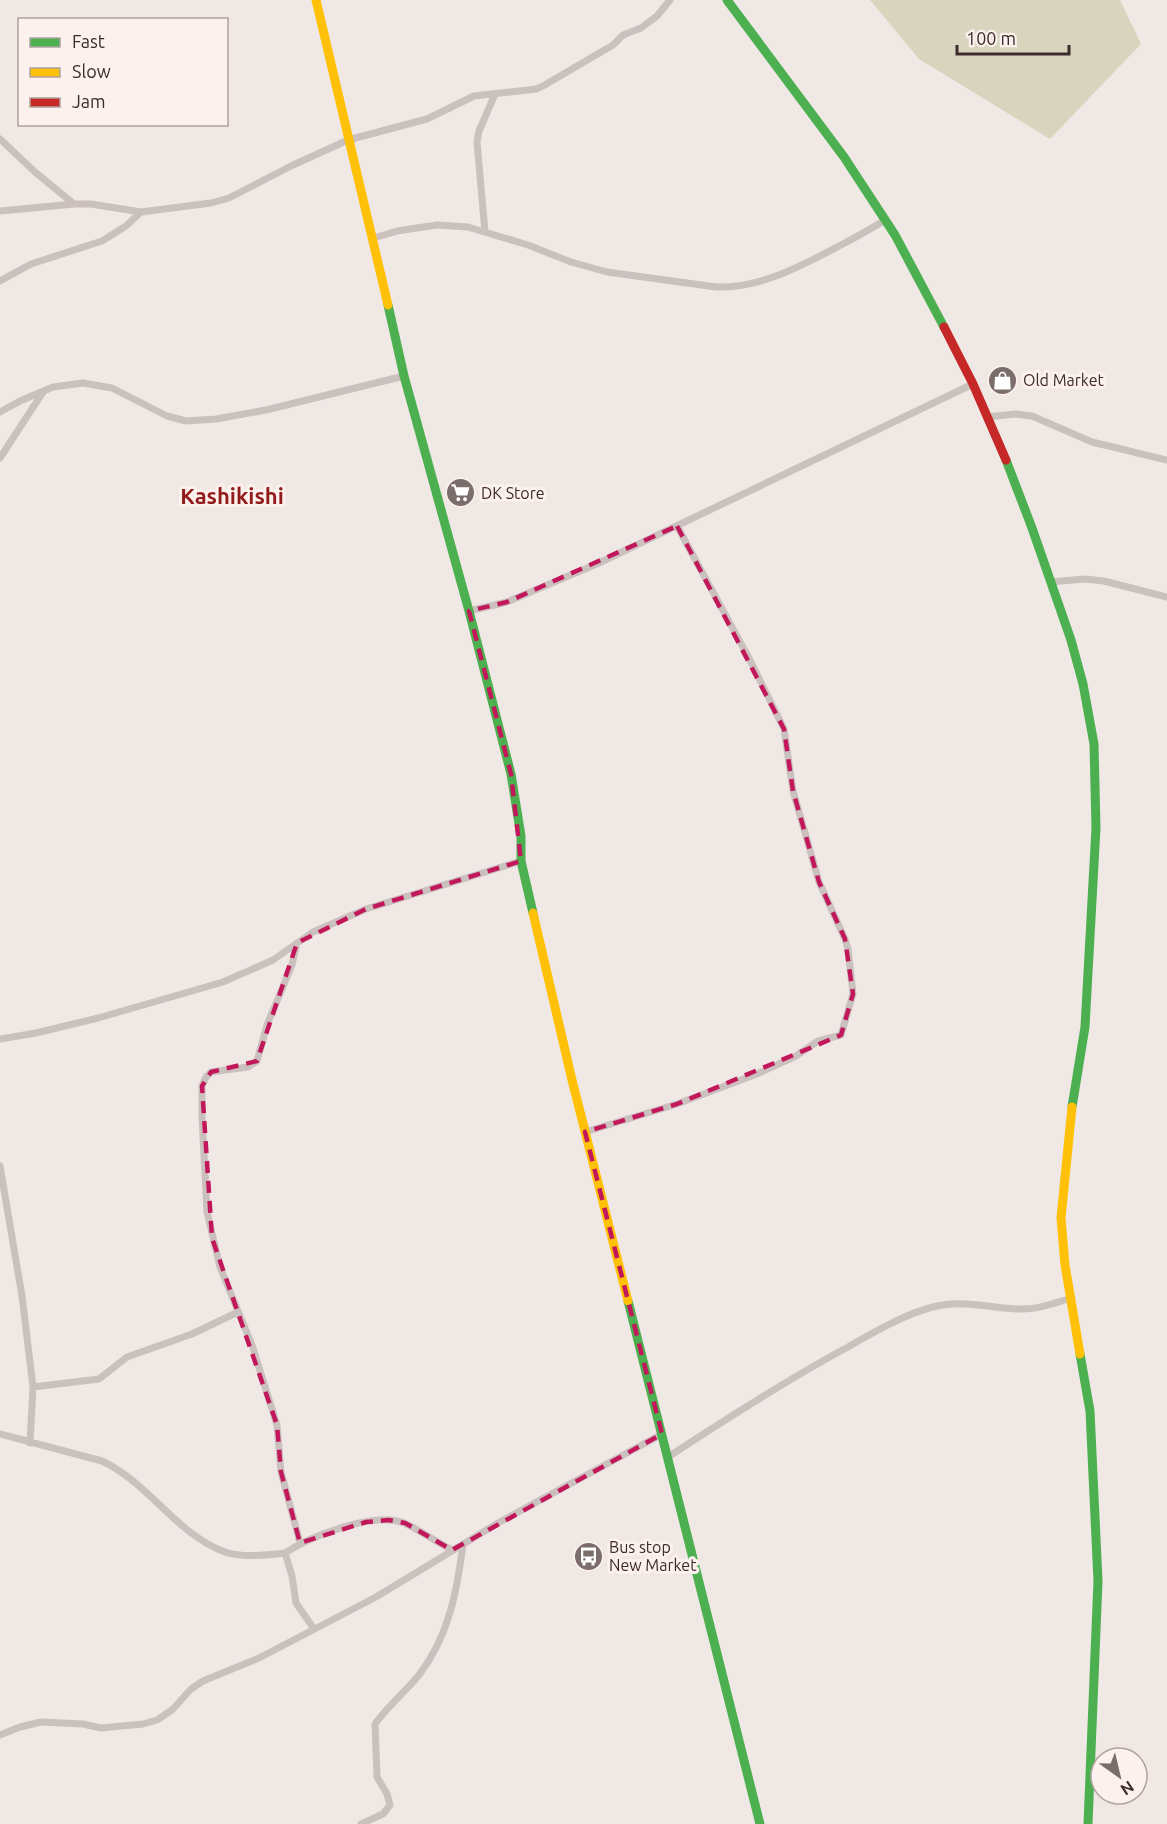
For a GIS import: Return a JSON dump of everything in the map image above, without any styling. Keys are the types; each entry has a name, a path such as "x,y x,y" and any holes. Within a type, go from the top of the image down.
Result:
{"street":[{"path":"316,0 348,140 374,238 404,376 511,774 521,836 521,861 585,1132 760,1824"},
{"path":"0,211 91,204 141,212 211,203 229,198 348,140 427,119 474,96 536,89 613,45 623,35 641,28 657,16 670,0"},
{"path":"727,0 844,157 885,219 932,304 973,384 1032,528 1071,640 1083,684 1094,744 1096,828 1085,1027 1069,1125 1061,1218 1065,1265 1090,1411 1098,1581 1088,1824"},
{"path":"485,232 477,142 479,131 495,94"},
{"path":"0,139 74,204"},
{"path":"0,281 31,264 102,241 126,226 141,212"},
{"path":"374,238 397,231 437,225 468,227 607,272 716,287 733,287 758,283 814,261 885,219"},
{"path":"0,412 44,391 76,383 112,388 167,416 186,421 216,419 266,411 404,376"},
{"path":"469,611 507,602 599,563 973,384"},
{"path":"0,458 44,391"},
{"path":"987,417 1015,414 1032,416 1092,442 1167,460"},
{"path":"585,1132 677,1104 757,1074 796,1056 818,1041 841,1035 853,994 845,939 819,882 793,791 784,729 751,662 677,526"},
{"path":"1050,582 1085,579 1104,581 1167,597"},
{"path":"0,1039 98,1018 223,982 273,960 313,932 366,909 521,861"},
{"path":"297,944 292,965 267,1025 257,1061 248,1067 211,1072 206,1077 202,1086 202,1117 207,1212 220,1267 252,1345 277,1425 281,1472 300,1544"},
{"path":"0,1166 22,1296 33,1388 30,1443"},
{"path":"668,1457 828,1358 914,1314 936,1306 956,1304 1019,1309 1042,1307 1072,1298"},
{"path":"33,1388 99,1379 127,1357 192,1334 238,1312"},
{"path":"0,1434 114,1466 126,1473 185,1528 225,1552 255,1555 285,1553 324,1533 366,1522 389,1520 405,1523 452,1550"},
{"path":"0,1735 41,1722 83,1724 101,1728 143,1724 157,1720 171,1710 190,1689 203,1681 259,1658 376,1597 452,1550 662,1434"},
{"path":"361,1824 383,1814 390,1804 377,1777 375,1724 418,1676 434,1654 448,1624 458,1589 464,1544"},
{"path":"285,1553 292,1576 296,1603 314,1629"}],"highlighted area":[{"path":"677,526 784,729 793,791 819,882 845,939 853,994 841,1035 677,1104 585,1132 662,1434 452,1550 405,1523 389,1520 366,1522 300,1543 281,1472 277,1425 212,1238 202,1086 211,1072 257,1061 297,943 366,909 521,861 511,774 469,611 507,602"}],"shaded area":[{"path":"870,0 1120,0 1141,44 1050,139 919,59"}],"traffic: fast":[{"path":"727,0 844,157 895,235 944,327"},
{"path":"388,305 404,376 511,774 521,836 521,861 533,913"},
{"path":"1006,460 1071,640 1083,684 1094,744 1096,828 1085,1027 1072,1107"},
{"path":"628,1301 760,1824"},
{"path":"1080,1354 1090,1411 1098,1581 1088,1824"}],"traffic: slow":[{"path":"316,0 388,305"},
{"path":"533,913 572,1080 628,1301"},
{"path":"1072,1107 1061,1218 1065,1265 1080,1354"}],"traffic: jam":[{"path":"944,327 973,384 1006,460"}],"place":[{"name":"Old Market","path":"1002,380"},
{"name":"DK Store","path":"460,493"},
{"name":"Bus stop New Market","path":"588,1556"}],"district":[{"name":"Kashikishi","path":"232,496"}]}
